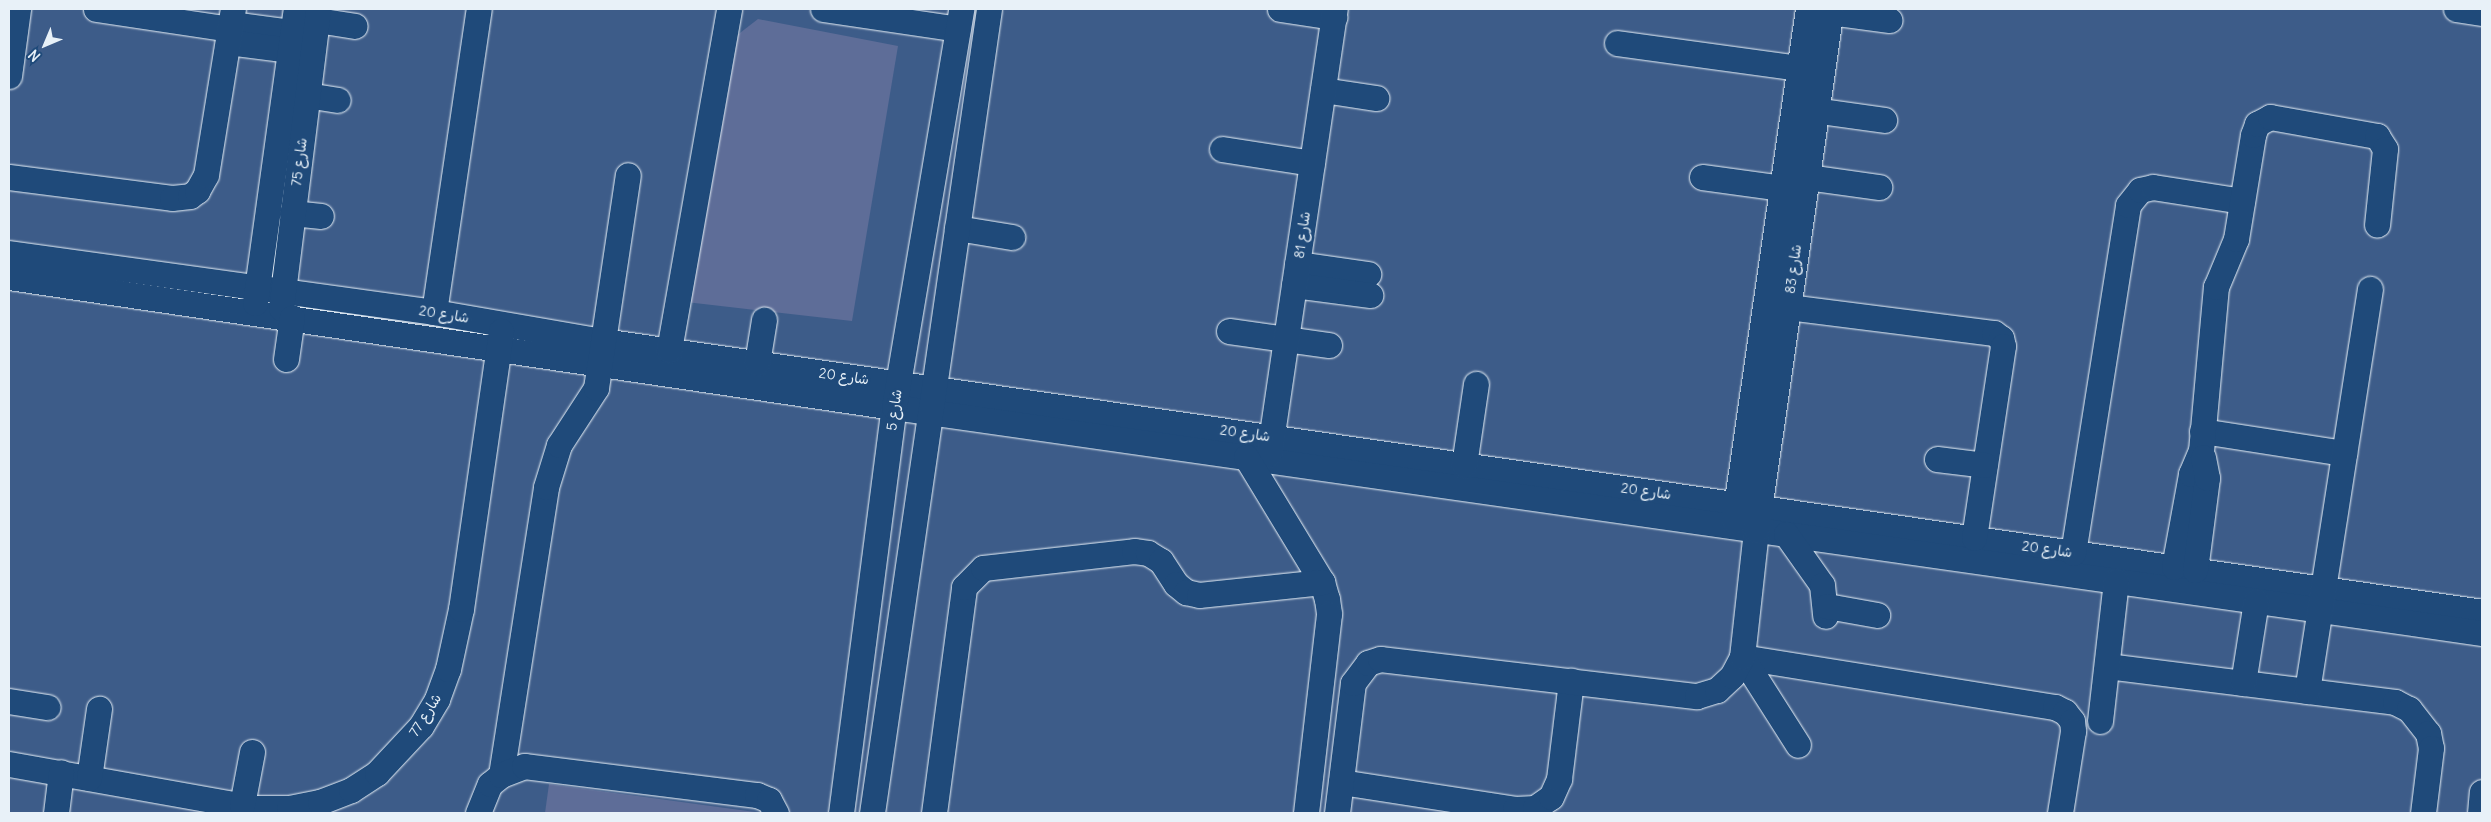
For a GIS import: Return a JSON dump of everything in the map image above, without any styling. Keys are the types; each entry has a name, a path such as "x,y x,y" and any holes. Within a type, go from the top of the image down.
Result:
{"street":[{"path":"9,76 18,9"},
{"path":"96,9 231,26 303,24 355,26"},
{"path":"434,312 479,9"},
{"path":"669,350 729,9"},
{"path":"823,9 960,19"},
{"path":"872,813 989,9"},
{"path":"1280,9 1334,13"},
{"path":"2456,9 2482,13"},
{"path":"1823,10 1888,20"},
{"name":"شارع 83","path":"1746,517 1788,307 1807,177 1805,109 1800,68 1823,10"},
{"name":"شارع 83","path":"1746,517 1782,188 1805,109 1823,10"},
{"name":"شارع 81","path":"1262,452 1286,340 1334,13"},
{"name":"شارع 5","path":"841,813 896,395 960,19"},
{"name":"شارع 75","path":"286,359 286,316 283,291 292,213 307,166 307,95 303,24"},
{"name":"شارع 75","path":"254,312 303,24"},
{"path":"9,182 172,198 190,196 203,184 206,175 231,26"},
{"path":"1617,43 1800,68"},
{"path":"1323,90 1376,98"},
{"path":"307,95 338,100"},
{"path":"1805,109 1884,120"},
{"path":"2185,569 2207,478 2202,441 2216,288 2234,248 2254,129 2265,118 2371,133 2382,140 2385,149 2377,225"},
{"path":"1222,149 1312,163"},
{"path":"478,813 482,797 501,774 550,472 559,445 596,388 628,175"},
{"path":"1702,177 1782,188"},
{"path":"1807,177 1879,187"},
{"path":"2073,553 2128,205 2140,190 2153,187 2242,201"},
{"path":"292,213 321,216"},
{"path":"957,228 1012,237"},
{"name":"شارع 20","path":"9,253 434,312 501,335"},
{"path":"1296,275 1369,285"},
{"name":"شارع 20","path":"9,277 286,316 501,335 601,352 932,400 1262,452 1899,539 2116,581 2256,601 2321,599 2482,612"},
{"path":"2307,691 2370,289"},
{"path":"1788,307 1994,333 2001,338 2003,346 1974,538"},
{"path":"757,363 764,320"},
{"path":"1229,332 1329,345"},
{"name":"شارع 77","path":"9,764 89,778 157,802 289,808 320,802 351,790 377,772 421,726 437,699 448,669 461,609 501,335"},
{"name":"شارع 20","path":"601,352 669,350 757,363 896,395"},
{"path":"1464,465 1476,384"},
{"name":"شارع 20","path":"932,400 1262,452 1464,465 1746,517 1786,534 1899,539 1974,538 2185,569 2482,633"},
{"path":"2202,441 2344,453"},
{"path":"1262,452 1322,582 1329,614 1306,813"},
{"path":"1937,459 1985,465"},
{"path":"1337,813 1352,683 1358,671 1368,663 1380,659 1697,696 1717,690 1732,676 1742,657 1746,517"},
{"path":"1786,534 1822,585 1826,611 1877,615"},
{"path":"934,813 964,587 983,568 1134,551 1148,553 1161,561 1176,584 1186,592 1199,594 1322,582"},
{"path":"2100,721 2116,581"},
{"path":"2243,683 2256,601"},
{"path":"1742,657 1798,745"},
{"path":"1742,657 2055,707 2065,712 2072,720 2060,813"},
{"path":"2106,666 2395,702 2420,720 2431,748 2423,813"},
{"path":"1341,782 1515,809 1535,808 1551,797 1559,779 1571,681"},
{"path":"9,701 48,707"},
{"path":"89,778 99,710"},
{"path":"242,806 252,752"},
{"path":"501,774 524,766 757,795 769,800 776,813"},
{"path":"56,813 61,772"},
{"path":"2480,813 2482,792"}],"shaded area":[{"path":"9,9 2482,9 2482,813 9,813"}],"building":[{"path":"758,19 898,46 852,321 686,302 727,43"},
{"path":"549,784 755,812 755,813 545,813"}]}
